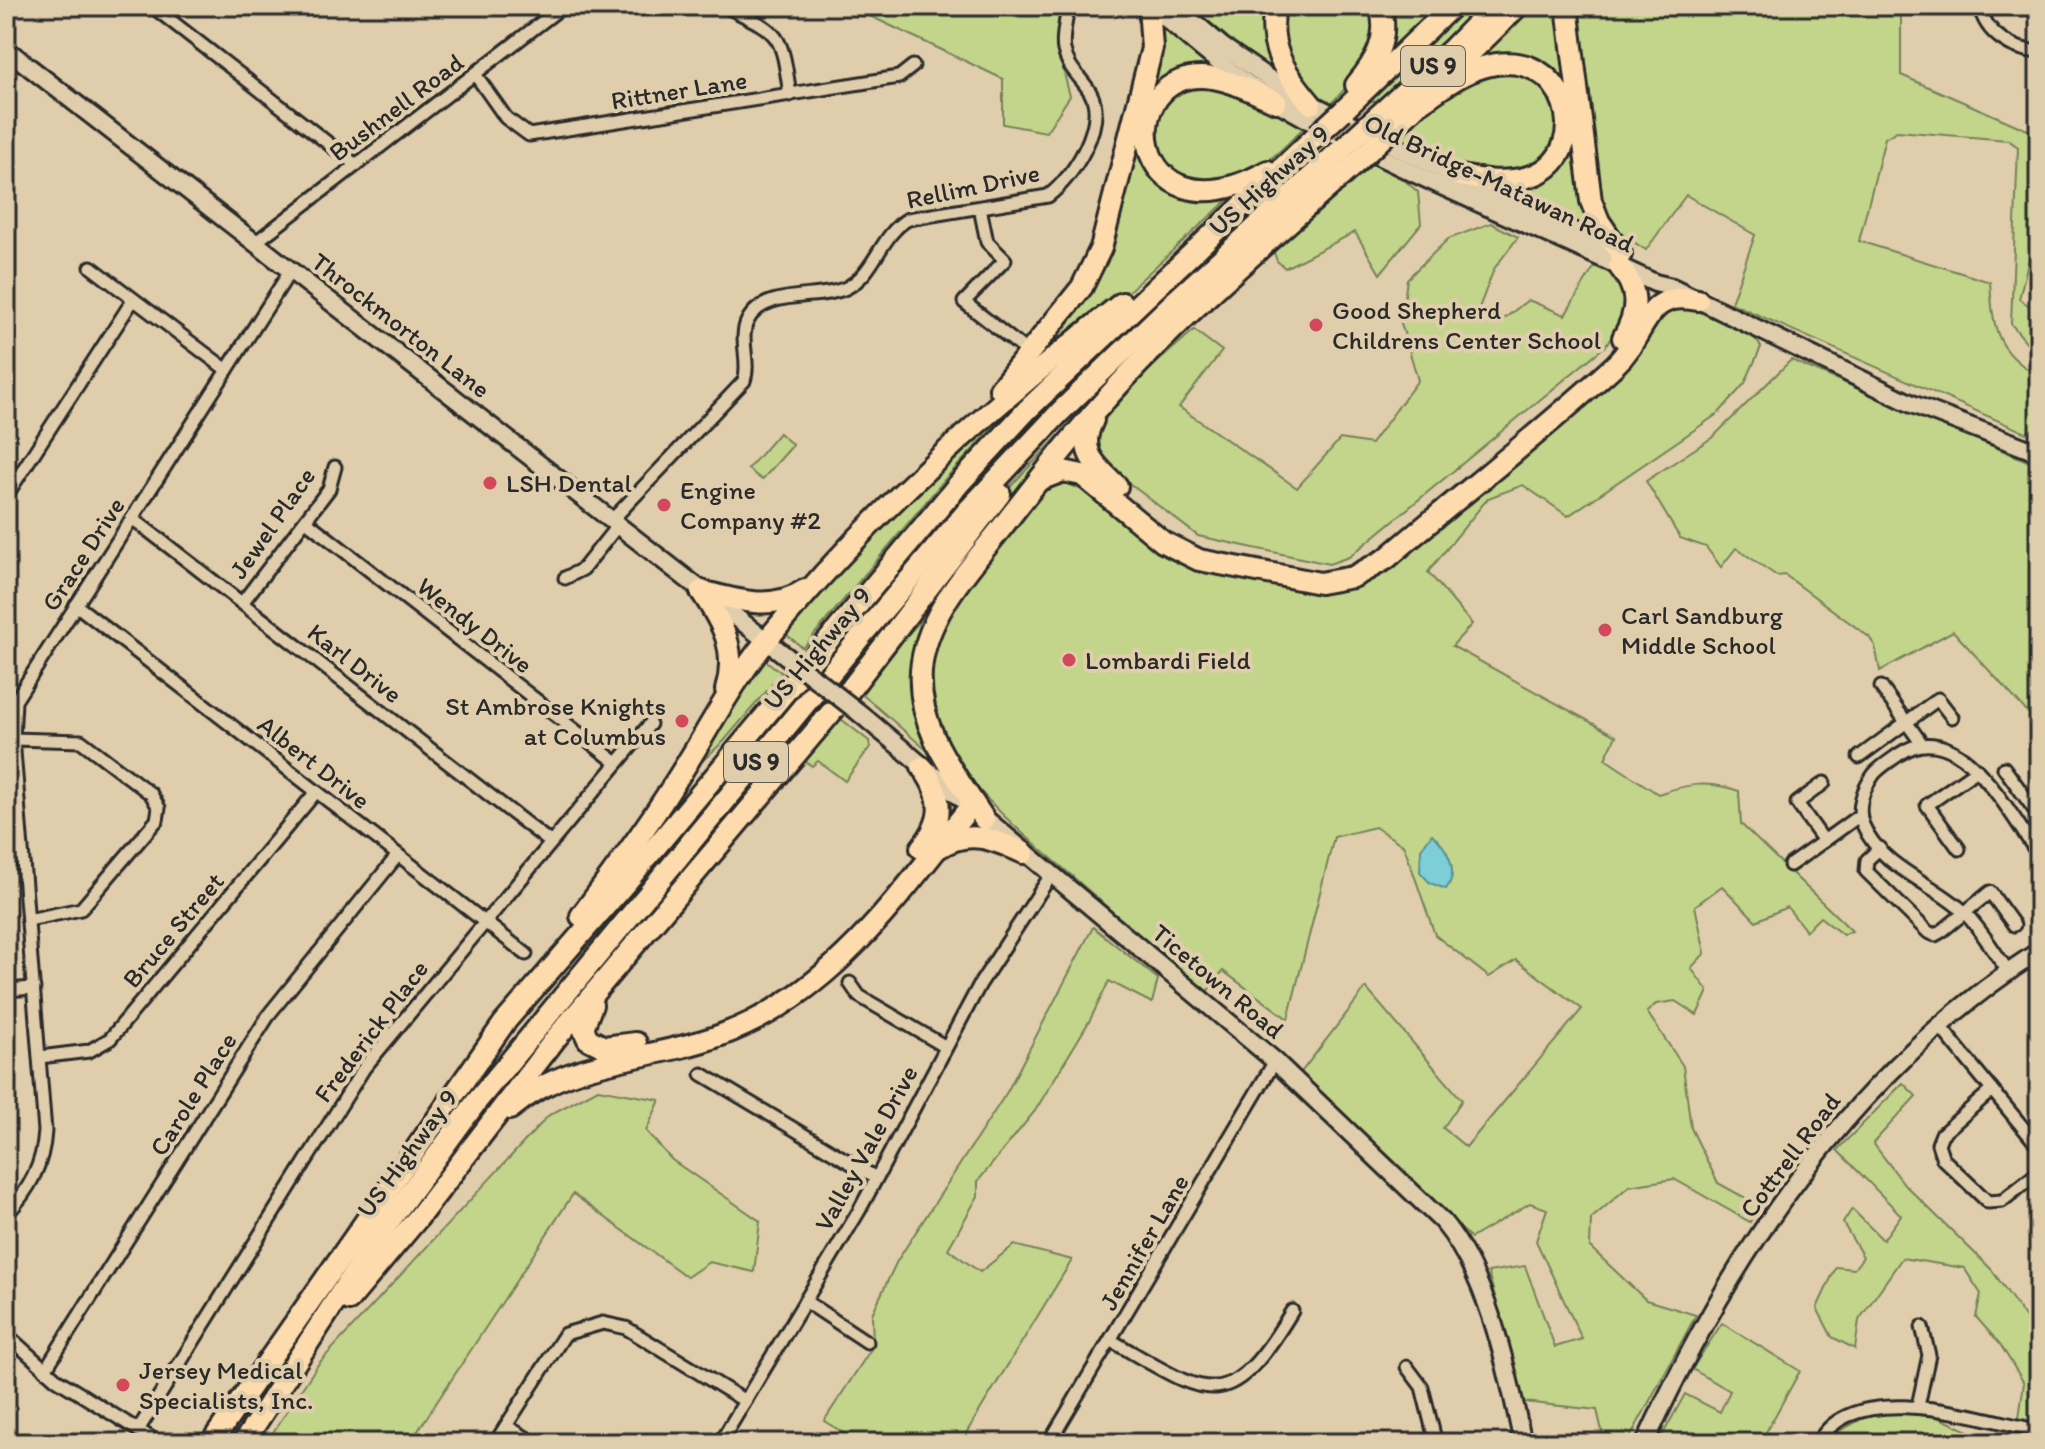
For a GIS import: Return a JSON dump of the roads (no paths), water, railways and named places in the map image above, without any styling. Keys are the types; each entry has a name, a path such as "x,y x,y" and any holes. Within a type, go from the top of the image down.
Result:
{"highway":[{"path":"968,430 1082,287 1101,248 1152,48 1150,6"},
{"path":"1275,6 1271,27 1274,49 1287,75 1311,104"},
{"path":"1339,109 1362,78 1384,39 1380,6"},
{"name":"US Highway 9","path":"211,1443 504,1023 629,879 958,485 1027,410 1318,134 1339,109 1452,6"},
{"name":"US Highway 9","path":"243,1443 376,1239 477,1101 969,509 1060,412 1174,302 1351,154 1369,124 1451,50 1494,6"},
{"path":"449,1178 529,1071 989,543 1099,407 1351,154 1390,131 1518,6"},
{"path":"1099,407 1086,434 1091,460 1171,532 1206,548 1296,568 1320,570 1345,566 1380,548 1614,349 1628,328 1636,299 1631,280 1591,201 1567,6"},
{"path":"1420,103 1459,76 1499,64 1515,64 1540,72 1559,91 1568,126 1551,162 1537,174 1490,181 1455,175"},
{"path":"1276,102 1211,78 1189,79 1169,88 1154,103 1146,127 1146,146 1152,165 1167,180 1191,189 1221,188 1250,181 1289,159"},
{"path":"504,1023 646,828 722,704 766,641 821,577 968,430 1042,365 1210,234"},
{"path":"1039,481 1058,472 1078,473 1163,542 1199,560 1297,581 1343,580 1386,559 1613,367 1660,304 1681,296 1698,300"},
{"path":"851,703 1060,412"},
{"path":"279,1387 509,1109 544,1085 590,1066 708,1040 752,1022 798,995 849,953 934,852 977,813 933,737 921,681 925,649 935,620 989,543"},
{"path":"701,591 749,603 769,603 796,596 821,577"},
{"path":"701,591 721,621 730,645 731,672 722,704"},
{"path":"613,972 588,1010 583,1028 588,1039 604,1047 623,1046 701,1028 754,1007 792,984 848,936 932,834 940,818 940,801 922,767"},
{"path":"934,852 952,841 975,836 1024,853"}],"street":[{"path":"152,6 356,165"},
{"name":"Bushnell Road","path":"256,242 563,6"},
{"path":"725,6 766,26 778,37 790,95"},
{"name":"Rellim Drive","path":"565,578 578,574 615,523 744,381 747,372 745,329 756,310 769,302 850,285 872,264 898,225 908,219 1048,196 1066,183 1079,163 1095,112 1090,93 1073,74 1063,48 1068,6"},
{"name":"Old Bridge-Matawan Road","path":"1150,6 1211,56 1276,102 1424,176 1620,260"},
{"name":"Old Bridge-Matawan Road","path":"1175,6 1253,69 1311,104 1698,300 1912,404 2039,453"},
{"path":"1980,6 1982,18 1997,37 2025,51 2039,52"},
{"name":"Throckmorton Lane","path":"6,49 766,641"},
{"name":"Rittner Lane","path":"475,74 506,118 529,135 899,77 913,66"},
{"path":"980,208 987,242 1005,260 964,302 1029,353"},
{"path":"91,267 227,370"},
{"name":"Grace Drive","path":"6,1215 32,1182 43,1151 40,1057 13,739 15,701 291,270"},
{"path":"6,496 133,300"},
{"name":"Jewel Place","path":"242,603 329,489 335,467"},
{"name":"Karl Drive","path":"132,518 550,842"},
{"name":"Wendy Drive","path":"306,521 617,763"},
{"name":"Albert Drive","path":"76,605 526,954"},
{"name":"Ticetown Road","path":"766,641 851,703 922,767 1275,1061 1404,1182 1458,1239 1501,1356 1523,1443"},
{"path":"1881,687 1922,744"},
{"path":"1859,757 1938,699 1952,717"},
{"name":"Frederick Place","path":"138,1430 358,1076 650,724"},
{"path":"13,739 81,741 151,794 159,808 157,820 81,909 28,920"},
{"path":"2008,971 1964,912 1906,872 1864,828 1860,815 1865,791 1876,772 1905,751 1922,744 1951,749 1977,770 2039,855"},
{"path":"2004,768 2039,818 2022,832"},
{"path":"1959,849 1927,805 1977,770"},
{"path":"1824,783 1797,803 1824,841"},
{"name":"Bruce Street","path":"40,1057 89,1051 110,1039 316,792"},
{"path":"1790,865 1860,815"},
{"path":"1880,848 1867,860 1866,871 1928,932 1935,935 1942,931 1990,892 2014,925"},
{"name":"Carole Place","path":"45,1370 270,1013 398,855"},
{"name":"Valley Vale Drive","path":"720,1443 876,1178 980,984 1051,875"},
{"name":"Cottrell Road","path":"1645,1443 1715,1306 1798,1177 1869,1092 1938,1024 2039,951"},
{"path":"850,983 859,996 946,1047"},
{"path":"6,990 34,988"},
{"path":"1938,1024 2039,1147"},
{"name":"Jennifer Lane","path":"1049,1443 1275,1061"},
{"path":"702,1074 876,1178"},
{"path":"1992,1090 1942,1134 1938,1144 1943,1159 1988,1202 2002,1201 2039,1172"},
{"path":"805,1301 867,1342"},
{"path":"1112,1341 1201,1388 1227,1386 1248,1374 1265,1355 1292,1311"},
{"path":"495,1443 565,1334 603,1323 626,1328 745,1401"},
{"path":"1918,1406 1929,1355 1922,1327"},
{"path":"6,1334 45,1370 159,1443"},
{"path":"1407,1367 1422,1387 1436,1443"},
{"path":"1818,1443 1822,1434 1869,1407 1918,1406 2039,1431 2036,1443"},
{"path":"506,1426 535,1443"}],"water":[{"path":"1432,834 1452,867 1446,889 1430,883 1420,872 1421,849"}],"place":[{"name":"Good Shepherd Childrens Center School","path":"1316,325"},
{"name":"LSH Dental","path":"490,483"},
{"name":"Engine Company #2","path":"664,505"},
{"name":"Carl Sandburg Middle School","path":"1605,630"},
{"name":"Lombardi Field","path":"1069,660"},
{"name":"St Ambrose Knights at Columbus","path":"682,721"},
{"name":"Jersey Medical Specialists, Inc.","path":"123,1385"}]}
